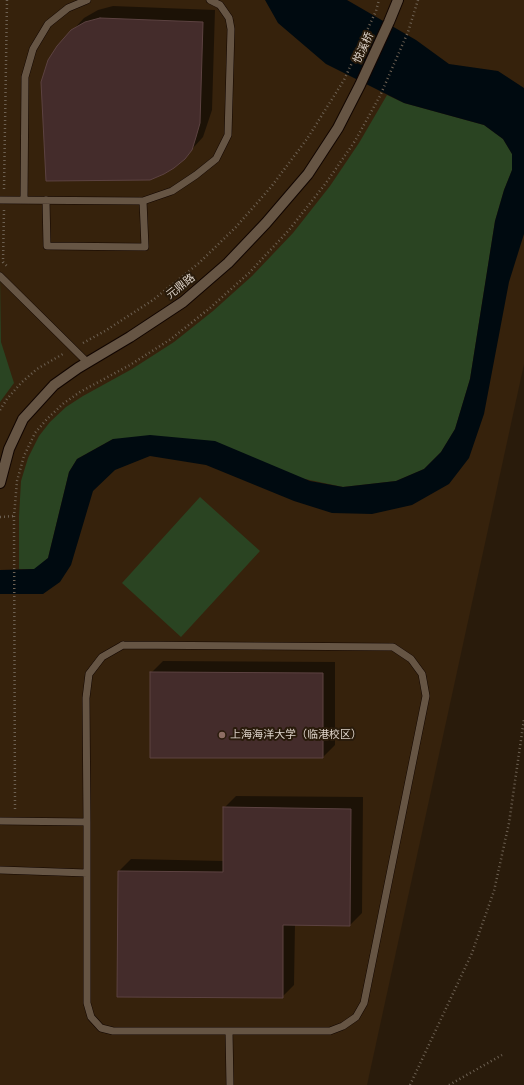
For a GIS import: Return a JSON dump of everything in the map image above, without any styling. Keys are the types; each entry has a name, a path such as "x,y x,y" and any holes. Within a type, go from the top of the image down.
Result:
{"street":[{"name":"悦溪桥","path":"360,85 390,22 398,0"},
{"name":"元鼎路","path":"0,482 9,449 23,419 54,385 87,362 130,337 183,302 228,263 266,223 308,174 338,128 360,85"}],"lane":[{"path":"24,200 25,77 33,49 48,24 68,8 87,0"},
{"path":"0,200 143,200 172,191 216,159 228,135 231,29 229,18 220,5 210,0"},
{"path":"46,200 47,246 145,247 143,200"},
{"path":"0,276 87,362"},
{"path":"123,645 393,647 411,658 422,674 426,696 364,1003 356,1017 343,1026 330,1030 229,1031 113,1031 101,1028 91,1017 87,1004 87,822 86,698 89,674 102,657 123,645"},
{"path":"0,821 87,822"},
{"path":"0,870 87,873"},
{"path":"229,1031 230,1085"}],"path":[{"path":"77,347 153,300 199,263 236,227 271,187 307,139 344,80 376,12 379,0"},
{"path":"15,820 14,516 17,481 24,456 35,434 47,418 64,403 80,392 130,365 171,339 210,308 249,273 290,230 326,184 355,141 380,96 408,32 418,0"},
{"path":"0,410 7,399 22,382 37,369 64,354"},
{"path":"0,517 14,516"},
{"path":"410,1085 472,952 494,891 509,823 524,719"},
{"path":"448,1085 502,1055"}],"shaded area":[{"name":"上海海洋大学（临港校区）","path":"0,0 524,0 524,364 367,1085 0,1085"},
{"path":"265,0 347,0 416,40 449,64 498,71 524,88 524,234 509,282 484,414 469,458 449,484 412,505 372,514 332,513 294,501 206,465 150,456 115,470 93,491 71,565 60,582 43,594 0,594 0,570 34,569 48,558 69,472 77,459 113,439 150,435 215,441 310,481 343,487 396,481 424,469 441,452 455,429 470,379 495,221 504,190 512,170 512,154 503,139 484,125 404,103 326,64 278,23"}],"green space":[{"path":"387,95 404,103 484,125 503,139 512,154 512,170 504,190 495,221 470,379 455,429 441,452 424,469 396,481 343,487 113,439 77,459 69,472 48,558 35,569 19,569 19,516 21,481 28,458 39,436 50,422 66,407 132,369 174,342 213,311 252,276 293,233 330,186 359,143"},
{"path":"0,276 1,342 14,383 0,402"},
{"path":"200,497 260,551 181,637 122,583"}],"building":[{"path":"100,18 203,22 200,123 192,150 185,159 174,168 150,180 46,181 41,82 48,60 57,46 71,30 85,22"},
{"path":"150,672 323,673 323,758 150,758"},
{"path":"223,807 351,809 350,926 283,925 283,998 117,997 118,871 223,872"}],"place":[{"name":"上海海洋大学（临港校区）","path":"222,735"}]}
